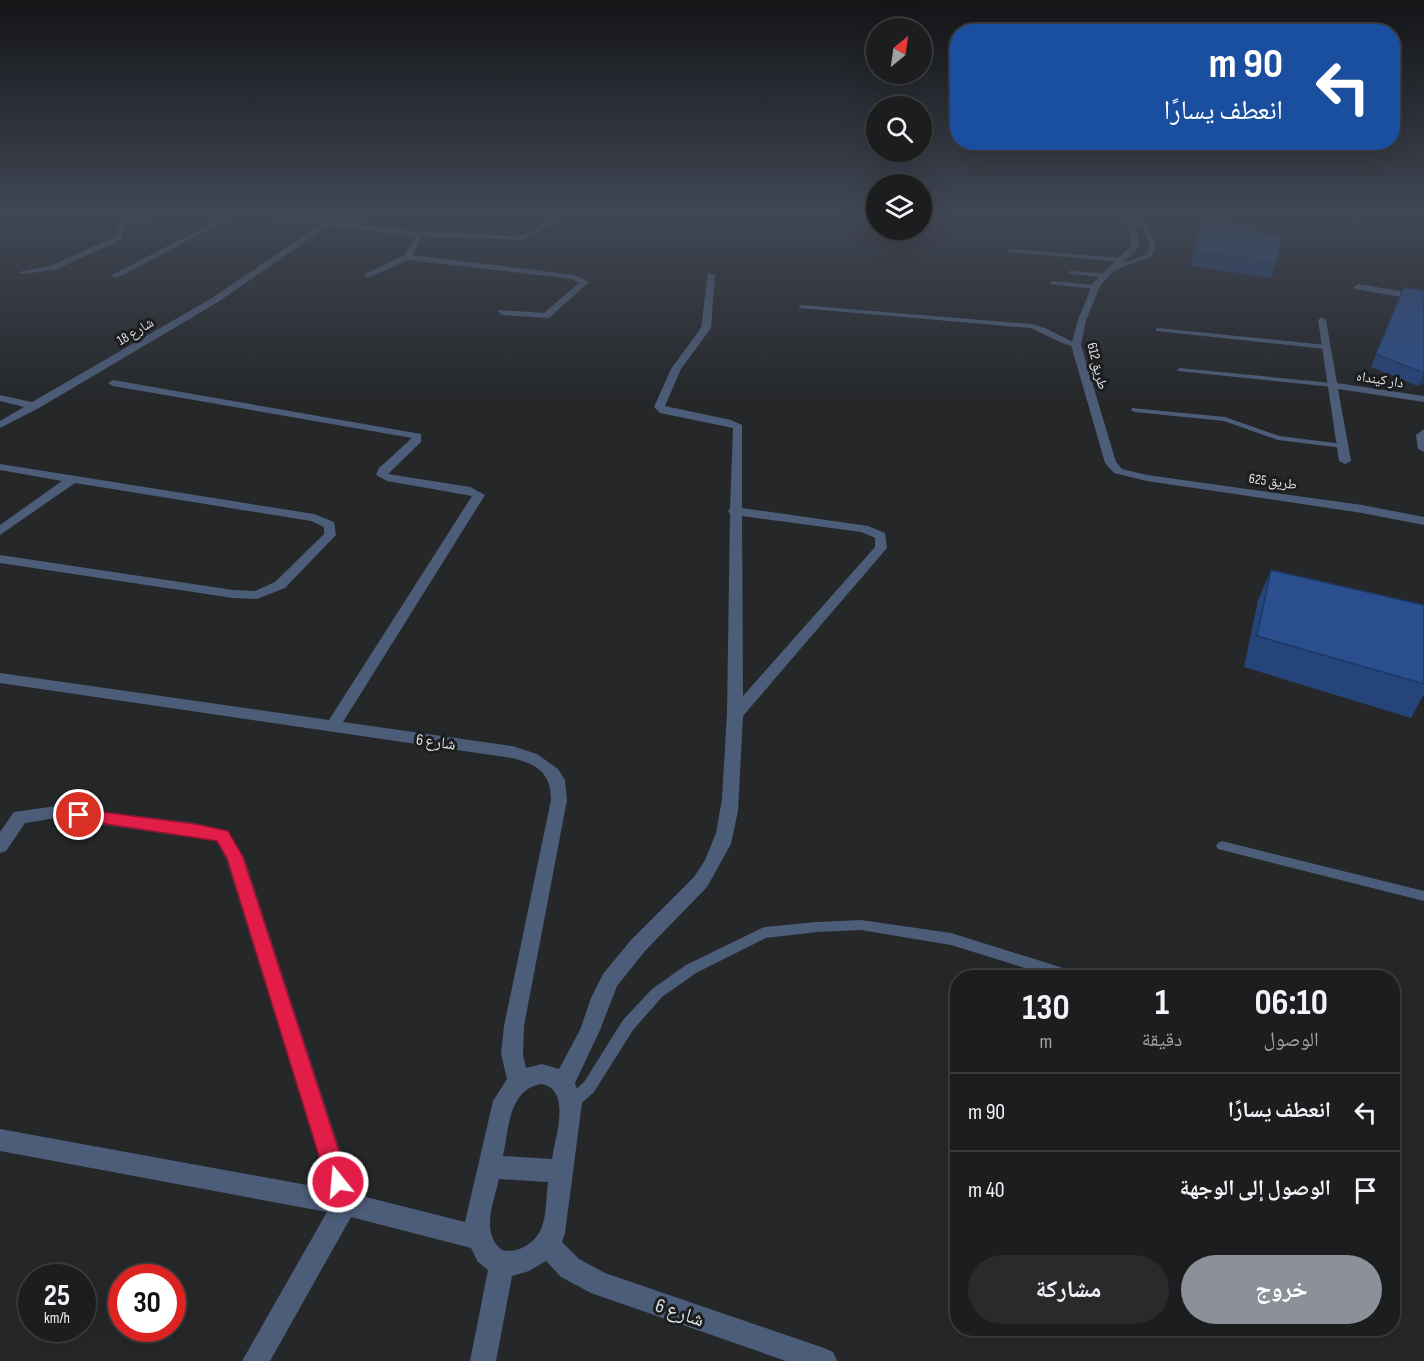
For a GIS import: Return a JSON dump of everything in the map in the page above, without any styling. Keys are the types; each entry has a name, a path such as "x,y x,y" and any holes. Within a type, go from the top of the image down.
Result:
{"street":[{"name":"شارع 18","path":"0,425 215,300 246,278"},
{"path":"502,312 546,316 585,282 575,278"},
{"path":"567,1093 554,1076 529,1075 509,1089 504,1101 477,1224 477,1237 482,1249 491,1258 502,1263 514,1264 527,1261 547,1244 553,1233 562,1170 567,1093 610,980 630,954 692,891 715,859 727,826 735,715 734,510 738,427 731,423 664,411 659,407 676,369 706,328 711,278"},
{"name":"طريق 612","path":"1102,278 1095,286 1076,345 1111,463 1118,471"},
{"path":"1358,287 1424,298"},
{"path":"1322,320 1345,461"},
{"path":"112,383 417,435 417,440 383,470 382,475 387,478 470,491 478,495 333,726"},
{"name":"دار كينداه","path":"1332,385 1424,399"},
{"path":"0,398 35,406"},
{"path":"0,407 13,401"},
{"path":"1424,432 1421,435 1424,449"},
{"path":"0,467 314,518 330,525 330,535 280,585 257,595 233,594 0,559"},
{"name":"طريق 625","path":"1118,471 1147,478 1424,520"},
{"path":"0,531 72,479"},
{"path":"734,510 864,529 881,536 881,548 735,715"},
{"name":"شارع 6","path":"0,678 527,755 540,760 557,777 560,788 512,1040 512,1054 518,1081"},
{"path":"0,846 20,817 56,812 195,830 222,836 235,857 345,1204 255,1361"},
{"path":"0,1140 345,1204 477,1237"},
{"path":"489,1167 562,1170"},
{"name":"شارع 6","path":"547,1244 570,1268 600,1284 824,1361"},
{"path":"483,1361 502,1263"}],"lane":[{"path":"1052,283 1095,286"},
{"path":"801,307 1031,326 1042,328 1064,342 1076,345"},
{"path":"1158,330 1326,347"},
{"path":"1180,370 1332,385"},
{"path":"1136,410 1225,419 1278,438 1343,446"},
{"path":"1222,846 1424,896"},
{"path":"567,1093 589,1087 628,1025 657,993 691,969 764,933 818,927 861,926 951,939 1050,970"}],"building":[{"path":"1404,287 1424,291 1424,373 1376,354"},
{"path":"1271,570 1424,605 1424,684 1257,636"}],"route":[{"path":"79,815 195,830 222,836 235,857 338,1182"}]}
